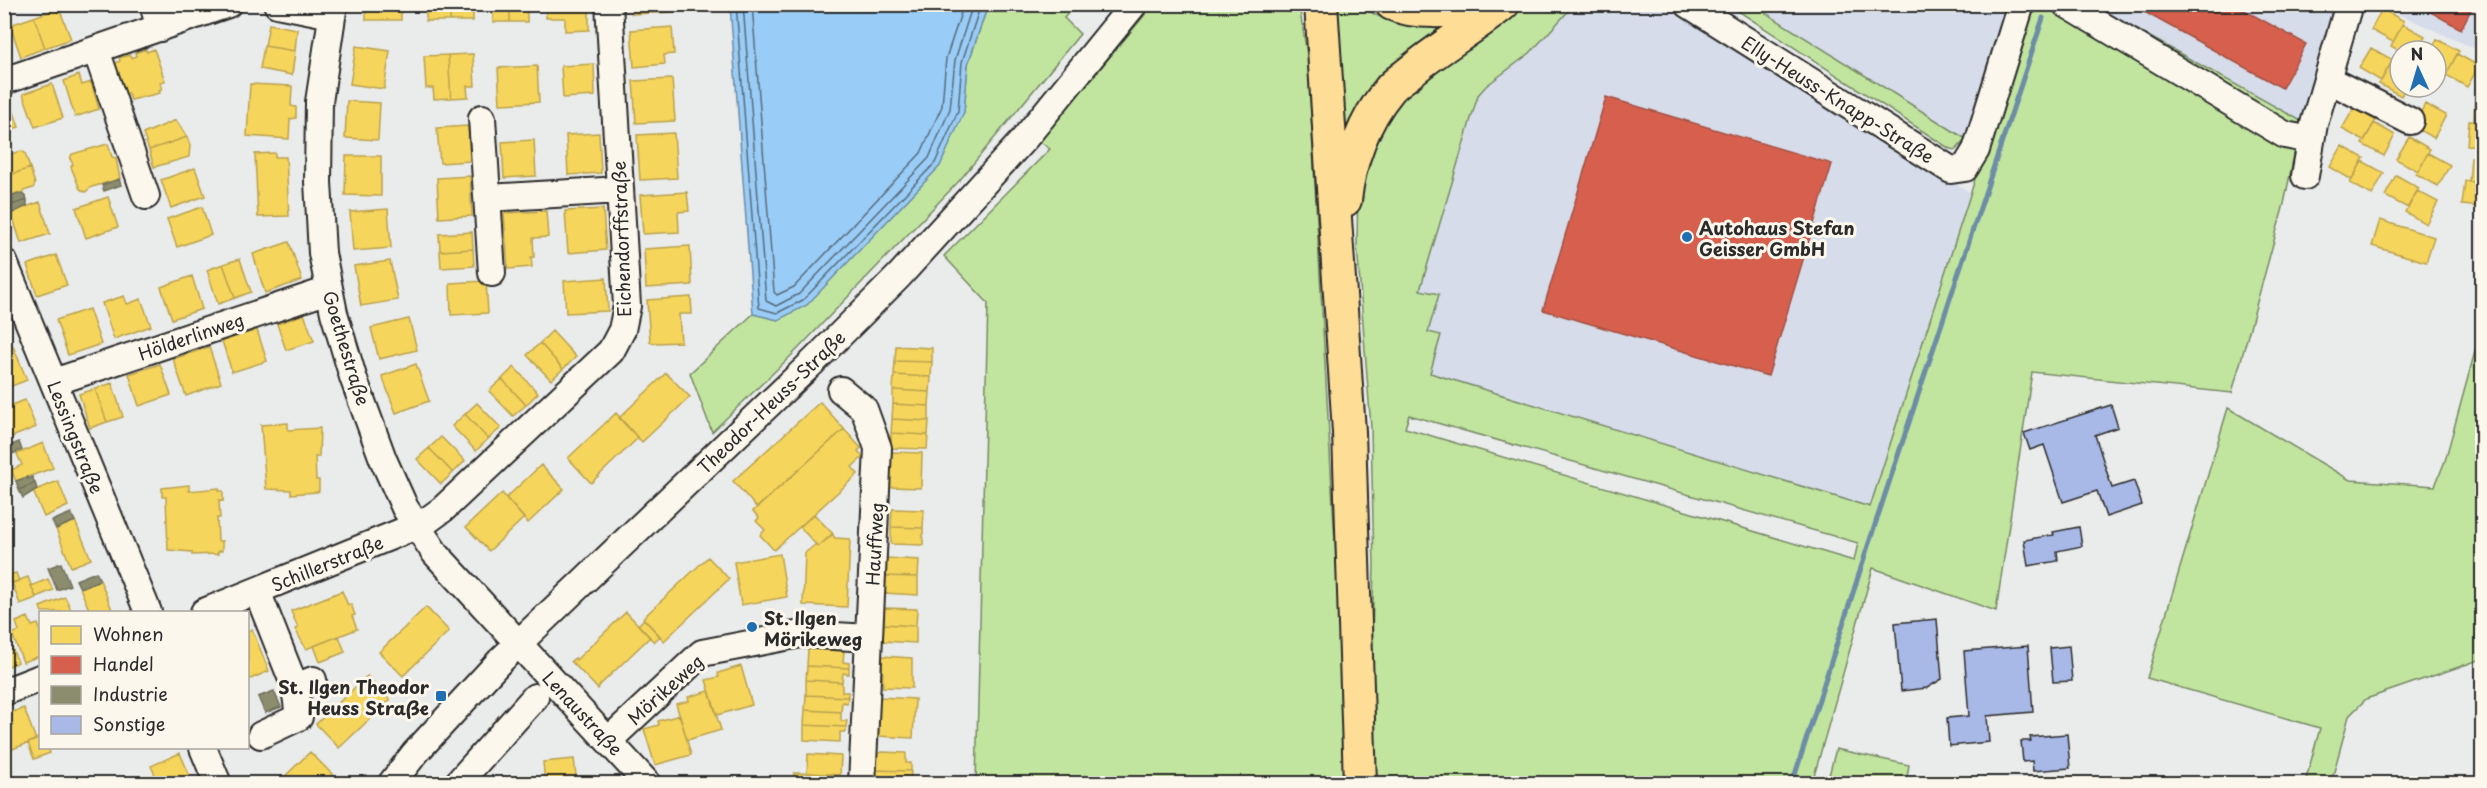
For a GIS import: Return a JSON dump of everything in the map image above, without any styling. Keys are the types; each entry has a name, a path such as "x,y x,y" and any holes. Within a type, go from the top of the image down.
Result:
{"main road":[{"path":"1321,4 1349,432 1360,783"},
{"path":"1392,4 1401,9 1431,12 1475,4"},
{"path":"1339,257 1347,179 1364,130 1389,89 1428,57 1478,24 1503,4"}],"street":[{"path":"4,81 96,50 156,16 228,4"},
{"path":"277,4 333,10"},
{"name":"Eichendorffstraße","path":"416,527 451,501 611,351 622,330 627,306 609,4"},
{"name":"Theodor-Heuss-Straße","path":"391,783 415,753 518,644 814,362 900,276 1025,138 1134,4"},
{"name":"Elly-Heuss-Knapp-Straße","path":"1688,4 1951,170 1965,168 1976,150 2021,4"},
{"path":"2066,4 2285,135 2311,140"},
{"path":"2305,176 2311,140 2349,4"},
{"name":"Goethestraße","path":"333,10 320,91 318,142 320,219 322,253 329,290 353,377 383,459 416,527 444,564 518,644"},
{"path":"96,50 146,196"},
{"path":"2327,79 2410,121"},
{"path":"482,118 492,273"},
{"path":"488,198 620,190"},
{"name":"Lessingstraße","path":"4,262 148,611"},
{"name":"Hölderlinweg","path":"54,382 329,290"},
{"name":"Hauffweg","path":"841,390 864,409 878,448 862,783"},
{"name":"Schillerstraße","path":"207,611 416,527"},
{"path":"257,591 304,683 300,717 261,735"},
{"name":"Mörikeweg","path":"609,740 702,653 801,634 869,638"},
{"name":"Lenaustraße","path":"518,644 648,783"},
{"path":"4,692 39,678"},
{"name":"Lenaustraße","path":"457,783 536,697"},
{"path":"204,749 218,783"}],"shaded area":[{"path":"1574,5 1673,5 1971,193 1870,507 1430,373 1441,336 1428,332 1439,294 1419,290 1478,95 1486,86 1530,53"},
{"path":"1753,5 2006,5 1966,139"},
{"path":"2093,5 2337,5 2301,121"},
{"path":"2379,5 2482,5 2482,52"}],"green space":[{"path":"988,5 1075,5 1064,18 1080,34 959,181 797,350 712,432 690,373 753,314 778,320 964,112 968,64"},
{"path":"1153,5 1299,5 1308,61 1343,685 1343,783 976,783 988,303 944,256 1050,149 1036,139 1099,70"},
{"path":"1334,5 1357,5 1384,19 1407,26 1435,26 1465,21 1346,146"},
{"path":"1512,5 1574,5 1530,53 1486,86 1478,95 1420,290 1439,294 1428,332 1441,335 1430,373 1870,507 2027,17 2045,7 2093,5 2301,121 2284,204 2232,393 2032,372 1996,611 1873,568 1812,783 1376,783 1372,636 1374,568 1371,428 1357,245 1358,181 1398,92","holes":["1409,415 1858,543 1854,561 1405,428"]},
{"path":"1729,5 1753,5 1966,139 1956,150 1950,149"},
{"path":"2482,326 2482,659 2366,699 2349,716 2331,783 2305,783 2320,728 2147,678 2228,408 2350,480 2435,486 2445,461"},
{"path":"1836,749 1909,765 1906,783 1827,783"}],"water":[{"path":"730,5 988,5 968,64 964,112 940,166 807,305 778,320 753,314"}],"building: Wohnen":[{"path":"366,4 401,4 401,20 366,20"},
{"path":"426,4 450,4 450,21 426,21"},
{"path":"450,4 473,4 473,21 450,21"},
{"path":"493,4 510,4 510,22 493,22"},
{"path":"510,4 527,4 527,22 510,22"},
{"path":"546,4 589,4 589,30 565,31 565,18 546,18"},
{"path":"631,4 673,4 673,12 632,14"},
{"path":"59,8 71,39 45,48 34,17"},
{"path":"2382,9 2404,21 2395,39 2388,39 2371,30"},
{"path":"34,17 45,48 21,57 10,25"},
{"path":"269,24 297,29 295,51 265,46"},
{"path":"2403,24 2425,36 2423,39 2395,39"},
{"path":"672,27 674,54 664,55 665,64 634,67 631,30"},
{"path":"2448,45 2459,51 2448,71"},
{"path":"264,46 295,51 292,75 260,69"},
{"path":"356,46 390,51 384,89 350,84"},
{"path":"2371,48 2388,57 2388,69 2381,81 2359,68"},
{"path":"146,49 147,52 154,49 165,81 160,82 162,89 159,90 160,93 131,100 128,93 124,95 113,64 120,61 119,58 130,55 131,58 136,56 135,53"},
{"path":"473,54 475,86 467,86 468,97 451,98 448,55"},
{"path":"2457,54 2479,66 2467,87 2448,76 2448,71"},
{"path":"448,55 451,98 434,99 433,88 426,88 424,56"},
{"path":"594,64 595,96 563,98 561,66"},
{"path":"537,66 539,102 500,104 498,68"},
{"path":"2388,68 2388,89 2379,84"},
{"path":"79,75 82,85 91,82 99,109 75,117 64,81"},
{"path":"672,79 675,121 636,123 633,81"},
{"path":"52,84 63,118 35,127 23,94"},
{"path":"250,84 292,86 291,106 296,107 296,118 290,119 289,139 247,136"},
{"path":"2475,95 2482,96 2482,121 2474,120"},
{"path":"9,97 19,127 10,130 11,134 4,136 4,98"},
{"path":"347,101 380,103 378,140 345,138"},
{"path":"2425,104 2446,115 2434,138 2413,127"},
{"path":"2354,108 2376,120 2364,141 2342,129"},
{"path":"176,120 187,137 149,150 143,134"},
{"path":"2469,120 2482,121 2482,146 2467,145"},
{"path":"2374,123 2395,135 2384,156 2362,144"},
{"path":"468,126 470,161 440,163 437,128"},
{"path":"599,133 601,173 568,175 566,135"},
{"path":"674,133 677,178 640,180 637,135"},
{"path":"187,137 190,145 189,157 154,167 149,150"},
{"path":"2409,137 2430,149 2418,171 2396,159"},
{"path":"534,140 536,176 504,178 502,142"},
{"path":"108,144 112,157 116,158 120,179 92,187 85,192 80,189 71,167 72,154"},
{"path":"2342,146 2364,158 2352,180 2330,167"},
{"path":"21,151 25,153 30,168 4,177 4,156"},
{"path":"275,153 275,157 286,157 289,216 258,217 255,154"},
{"path":"2428,153 2450,165 2438,186 2416,174"},
{"path":"346,156 381,156 381,196 345,195"},
{"path":"2471,157 2482,158 2482,183 2469,182"},
{"path":"2362,161 2384,173 2372,195 2350,183"},
{"path":"30,168 35,184 33,188 23,191 22,195 18,193 4,198 4,177"},
{"path":"195,168 205,196 171,208 161,180"},
{"path":"2396,175 2419,188 2408,208 2385,196"},
{"path":"470,176 472,216 439,218 437,178"},
{"path":"2465,181 2482,183 2482,207 2462,205"},
{"path":"2417,191 2438,202 2426,224 2405,212"},
{"path":"687,192 689,211 678,212 679,232 643,234 640,195"},
{"path":"108,197 118,227 86,238 76,208"},
{"path":"40,202 50,234 21,243 11,212"},
{"path":"202,207 211,235 177,247 167,219"},
{"path":"388,209 391,248 353,251 350,212"},
{"path":"603,209 606,250 568,253 565,211"},
{"path":"546,211 548,237 533,238 532,267 508,269 504,213"},
{"path":"2380,220 2434,237 2426,262 2372,246"},
{"path":"472,232 473,249 440,251 439,234"},
{"path":"289,242 302,280 265,293 253,254"},
{"path":"690,246 692,285 646,288 644,249"},
{"path":"473,249 474,266 441,268 440,251"},
{"path":"56,255 67,285 37,295 27,265"},
{"path":"240,259 251,292 235,298 223,264"},
{"path":"390,261 398,300 361,306 354,266"},
{"path":"223,264 235,298 218,304 207,270"},
{"path":"192,276 202,309 172,319 161,287"},
{"path":"606,278 608,311 566,313 564,281"},
{"path":"486,281 488,313 451,315 450,283"},
{"path":"124,296 127,304 141,299 151,326 114,339 102,303"},
{"path":"691,297 692,314 679,314 681,342 650,342 647,300"},
{"path":"89,309 101,344 68,355 56,320"},
{"path":"304,314 314,341 286,350 277,324"},
{"path":"409,319 417,350 379,359 371,328"},
{"path":"257,330 267,361 232,372 222,341"},
{"path":"552,331 576,357 563,369 540,343"},
{"path":"540,343 563,369 551,380 527,355"},
{"path":"13,346 27,380 4,389 4,350"},
{"path":"896,346 932,348 932,362 895,361"},
{"path":"209,347 221,383 186,396 173,359"},
{"path":"895,361 932,362 931,377 894,375"},
{"path":"160,364 171,395 139,406 129,374"},
{"path":"416,364 429,401 396,413 382,376"},
{"path":"514,367 538,393 526,405 502,379"},
{"path":"666,373 690,397 642,442 619,418"},
{"path":"894,375 931,377 930,392 893,390"},
{"path":"502,379 526,405 513,416 489,391"},
{"path":"112,383 123,417 107,422 95,389"},
{"path":"95,389 107,422 90,428 79,394"},
{"path":"893,390 930,392 929,406 893,404"},
{"path":"25,400 36,427 12,437 4,418 4,408"},
{"path":"820,402 844,429 757,508 733,481"},
{"path":"477,403 501,428 488,439 465,414"},
{"path":"893,404 929,406 929,421 892,419"},
{"path":"616,413 638,438 591,483 568,458"},
{"path":"465,414 488,439 476,451 452,426"},
{"path":"892,419 929,421 928,435 891,433"},
{"path":"288,423 288,430 320,428 319,457 315,457 316,480 319,480 319,491 317,492 291,494 291,490 266,489 261,425"},
{"path":"844,429 861,448 858,451 863,457 852,467 858,474 774,550 760,535 765,530 756,521 759,518 753,511"},
{"path":"891,433 928,435 927,449 891,448"},
{"path":"441,437 465,461 453,473 429,448"},
{"path":"43,443 53,468 16,481 11,470 22,465 17,454"},
{"path":"429,448 453,473 441,484 417,459"},
{"path":"891,452 922,453 921,488 890,487"},
{"path":"541,465 564,489 528,523 506,498"},
{"path":"58,481 68,506 44,517 33,491"},
{"path":"189,485 189,491 219,488 219,491 223,491 223,501 219,500 220,518 217,518 218,541 222,541 222,551 218,551 218,554 192,555 192,552 168,550 166,497 162,497 162,488"},
{"path":"502,493 524,518 489,551 466,527"},
{"path":"892,509 924,510 923,528 891,527"},
{"path":"814,514 833,534 818,547 800,527"},
{"path":"75,521 91,559 71,567 56,529"},
{"path":"891,527 923,528 923,545 891,544"},
{"path":"832,534 835,538 850,539 847,607 803,605 805,553 816,544 818,547"},
{"path":"780,554 787,597 741,605 734,562"},
{"path":"708,557 729,579 664,641 643,618"},
{"path":"886,558 919,560 918,577 885,576"},
{"path":"16,573 19,581 12,583 9,575"},
{"path":"885,576 918,577 918,595 884,593"},
{"path":"28,577 36,598 20,604 12,583"},
{"path":"48,579 53,590 36,597 31,586"},
{"path":"100,580 113,611 90,611 80,588"},
{"path":"342,591 348,605 351,604 355,615 352,616 357,629 306,649 295,629 298,628 291,611"},
{"path":"65,597 72,611 42,611 40,607"},
{"path":"426,607 449,631 403,676 379,652"},
{"path":"884,608 917,609 916,626 883,624"},
{"path":"626,612 650,637 598,689 571,661 575,658 576,660"},
{"path":"28,617 32,626 38,624 39,656 23,662 12,634 19,631 16,622"},
{"path":"644,619 660,636 654,642 638,625"},
{"path":"883,624 916,626 916,643 882,641"},
{"path":"252,629 269,671 249,680 249,630"},
{"path":"339,636 345,652 320,662 314,646"},
{"path":"8,639 18,662 4,668 4,640"},
{"path":"808,649 844,651 843,662 849,663 849,668 807,666"},
{"path":"882,656 912,658 912,688 883,687"},
{"path":"741,666 752,705 717,715 706,680 719,677 718,673"},
{"path":"807,666 849,668 849,674 843,673 842,682 806,680"},
{"path":"367,676 390,700 339,748 316,724"},
{"path":"806,680 842,682 842,692 848,692 848,697 806,695"},
{"path":"709,691 721,730 687,740 676,704 689,701 688,697"},
{"path":"806,695 848,697 847,703 842,702 841,712 805,710"},
{"path":"878,697 915,699 913,738 876,736"},
{"path":"24,708 36,740 10,750 4,734 4,715"},
{"path":"805,710 841,712 841,721 847,721 846,727 804,725"},
{"path":"680,715 691,755 655,765 644,729 659,725 658,721"},
{"path":"804,725 846,727 846,732 840,732 840,742 804,740"},
{"path":"39,738 39,749 48,749 50,753 34,759 28,743"},
{"path":"310,752 333,775 324,784 277,784"},
{"path":"881,752 906,753 906,763 911,763 911,771 871,770 872,760 877,760 877,755"},
{"path":"180,753 191,779 184,782 185,784 153,784 152,781 157,779 151,766"},
{"path":"808,754 841,756 840,775 807,773"},
{"path":"574,759 577,784 545,784 543,762"},
{"path":"871,770 911,771 910,781 904,780 904,784 871,784"},
{"path":"794,773 832,774 832,784 793,784"}],"building: Handel":[{"path":"2130,4 2233,4 2306,44 2282,88"},
{"path":"2416,4 2474,4 2461,29"},
{"name":"Autohaus Stefan Geisser GmbH","path":"1606,97 1832,164 1768,376 1543,310"}],"building: Industrie":[{"path":"119,179 121,185 104,191 102,185"},
{"path":"18,193 26,196 27,200 8,206 5,198"},
{"path":"27,200 27,206 11,214 8,206"},
{"path":"19,442 22,450 7,456 4,448"},
{"path":"27,477 27,479 32,477 35,483 19,490 16,481"},
{"path":"35,483 37,489 23,498 19,490"},
{"path":"71,513 75,521 56,529 52,521"},
{"path":"61,563 70,585 57,590 48,568"},
{"path":"96,572 100,580 80,588 76,580"},
{"path":"274,691 281,707 265,713 258,697"}],"building: Sonstige":[{"path":"2111,405 2118,427 2095,435 2112,488 2134,481 2142,505 2106,517 2097,491 2063,502 2044,445 2030,450 2024,433"},
{"path":"2079,527 2082,546 2057,551 2058,561 2028,566 2024,540 2054,535 2053,532"},
{"path":"1937,619 1942,679 1927,688 1901,691 1895,623"},
{"path":"2028,646 2033,712 1987,716 1989,742 1949,746 1947,718 1969,716 1964,651"},
{"path":"2069,646 2072,681 2053,682 2050,648"},
{"path":"2067,734 2070,768 2033,771 2032,761 2023,762 2021,741 2031,741 2030,737"}],"waterway":[{"path":"1792,784 1867,549 2043,18"}],"place":[{"name":"Autohaus Stefan Geisser GmbH","path":"1687,237"},
{"name":"St. Ilgen Mörikeweg","path":"752,627"},
{"name":"St. Ilgen Theodor Heuss Straße","path":"441,696"}]}
